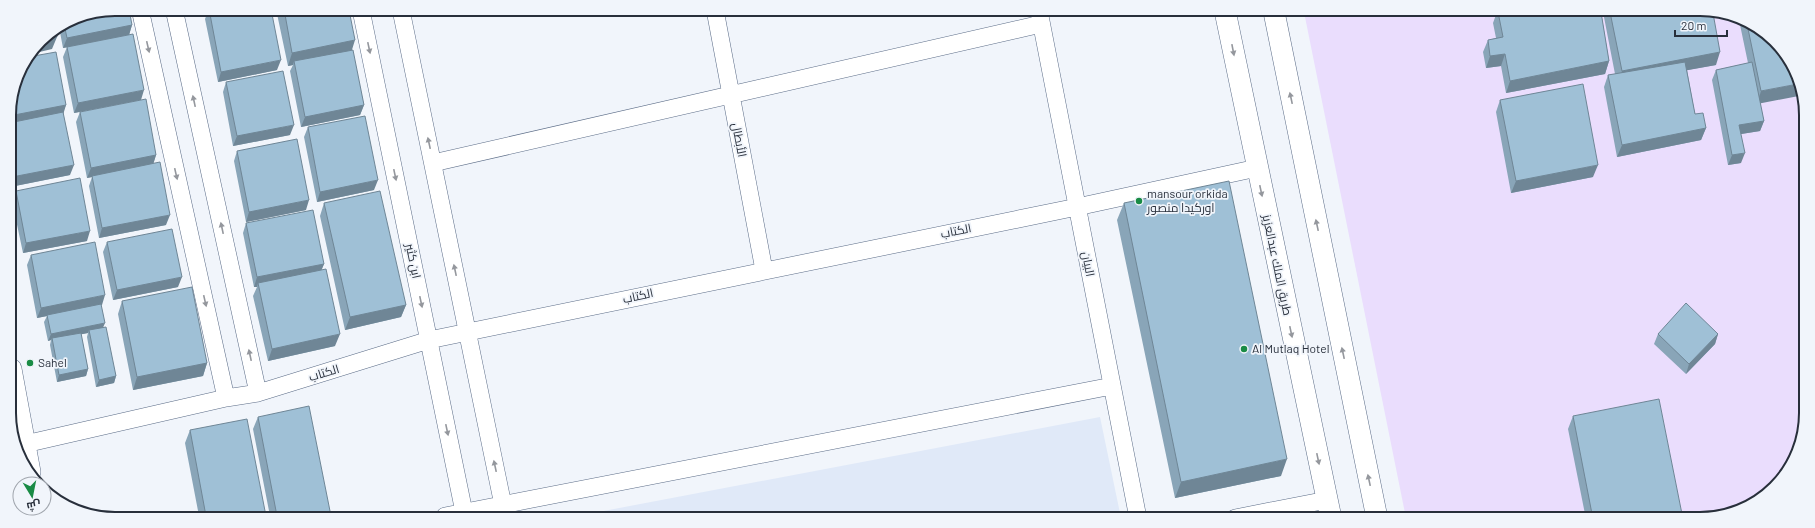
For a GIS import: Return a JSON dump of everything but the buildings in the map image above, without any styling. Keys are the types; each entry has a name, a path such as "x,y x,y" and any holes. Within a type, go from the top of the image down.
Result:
{"main road":[{"name":"طريق الملك عبدالعزيز","path":"1226,16 1329,509"},
{"path":"1275,16 1376,512"},
{"path":"16,396 28,460"}],"street":[{"path":"142,16 226,398"},
{"path":"176,16 258,393"},
{"name":"ابن كثير","path":"362,16 464,512"},
{"path":"402,16 503,505"},
{"name":"الأبطال","path":"716,16 764,270"},
{"path":"433,163 731,95 1040,17"},
{"name":"البيان","path":"1040,17 1137,512"},
{"name":"الكتاب","path":"25,444 226,398 258,393 429,340 764,270 1077,207 1257,168"},
{"path":"464,512 1112,386"},
{"path":"1298,512 1329,509"}],"shaded area":[{"path":"1305,16 1700,16 1725,19 1749,29 1760,36 1779,55 1786,66 1794,83 1799,109 1799,413 1796,438 1782,468 1760,492 1749,499 1725,509 1706,512 1405,512"},
{"path":"1100,417 1120,512 598,512"}],"place":[{"name":"mansour orkida اوركيدا منصور","path":"1139,201"},
{"name":"Al Mutlaq Hotel","path":"1244,349"},
{"name":"Sahel","path":"30,363"}]}
